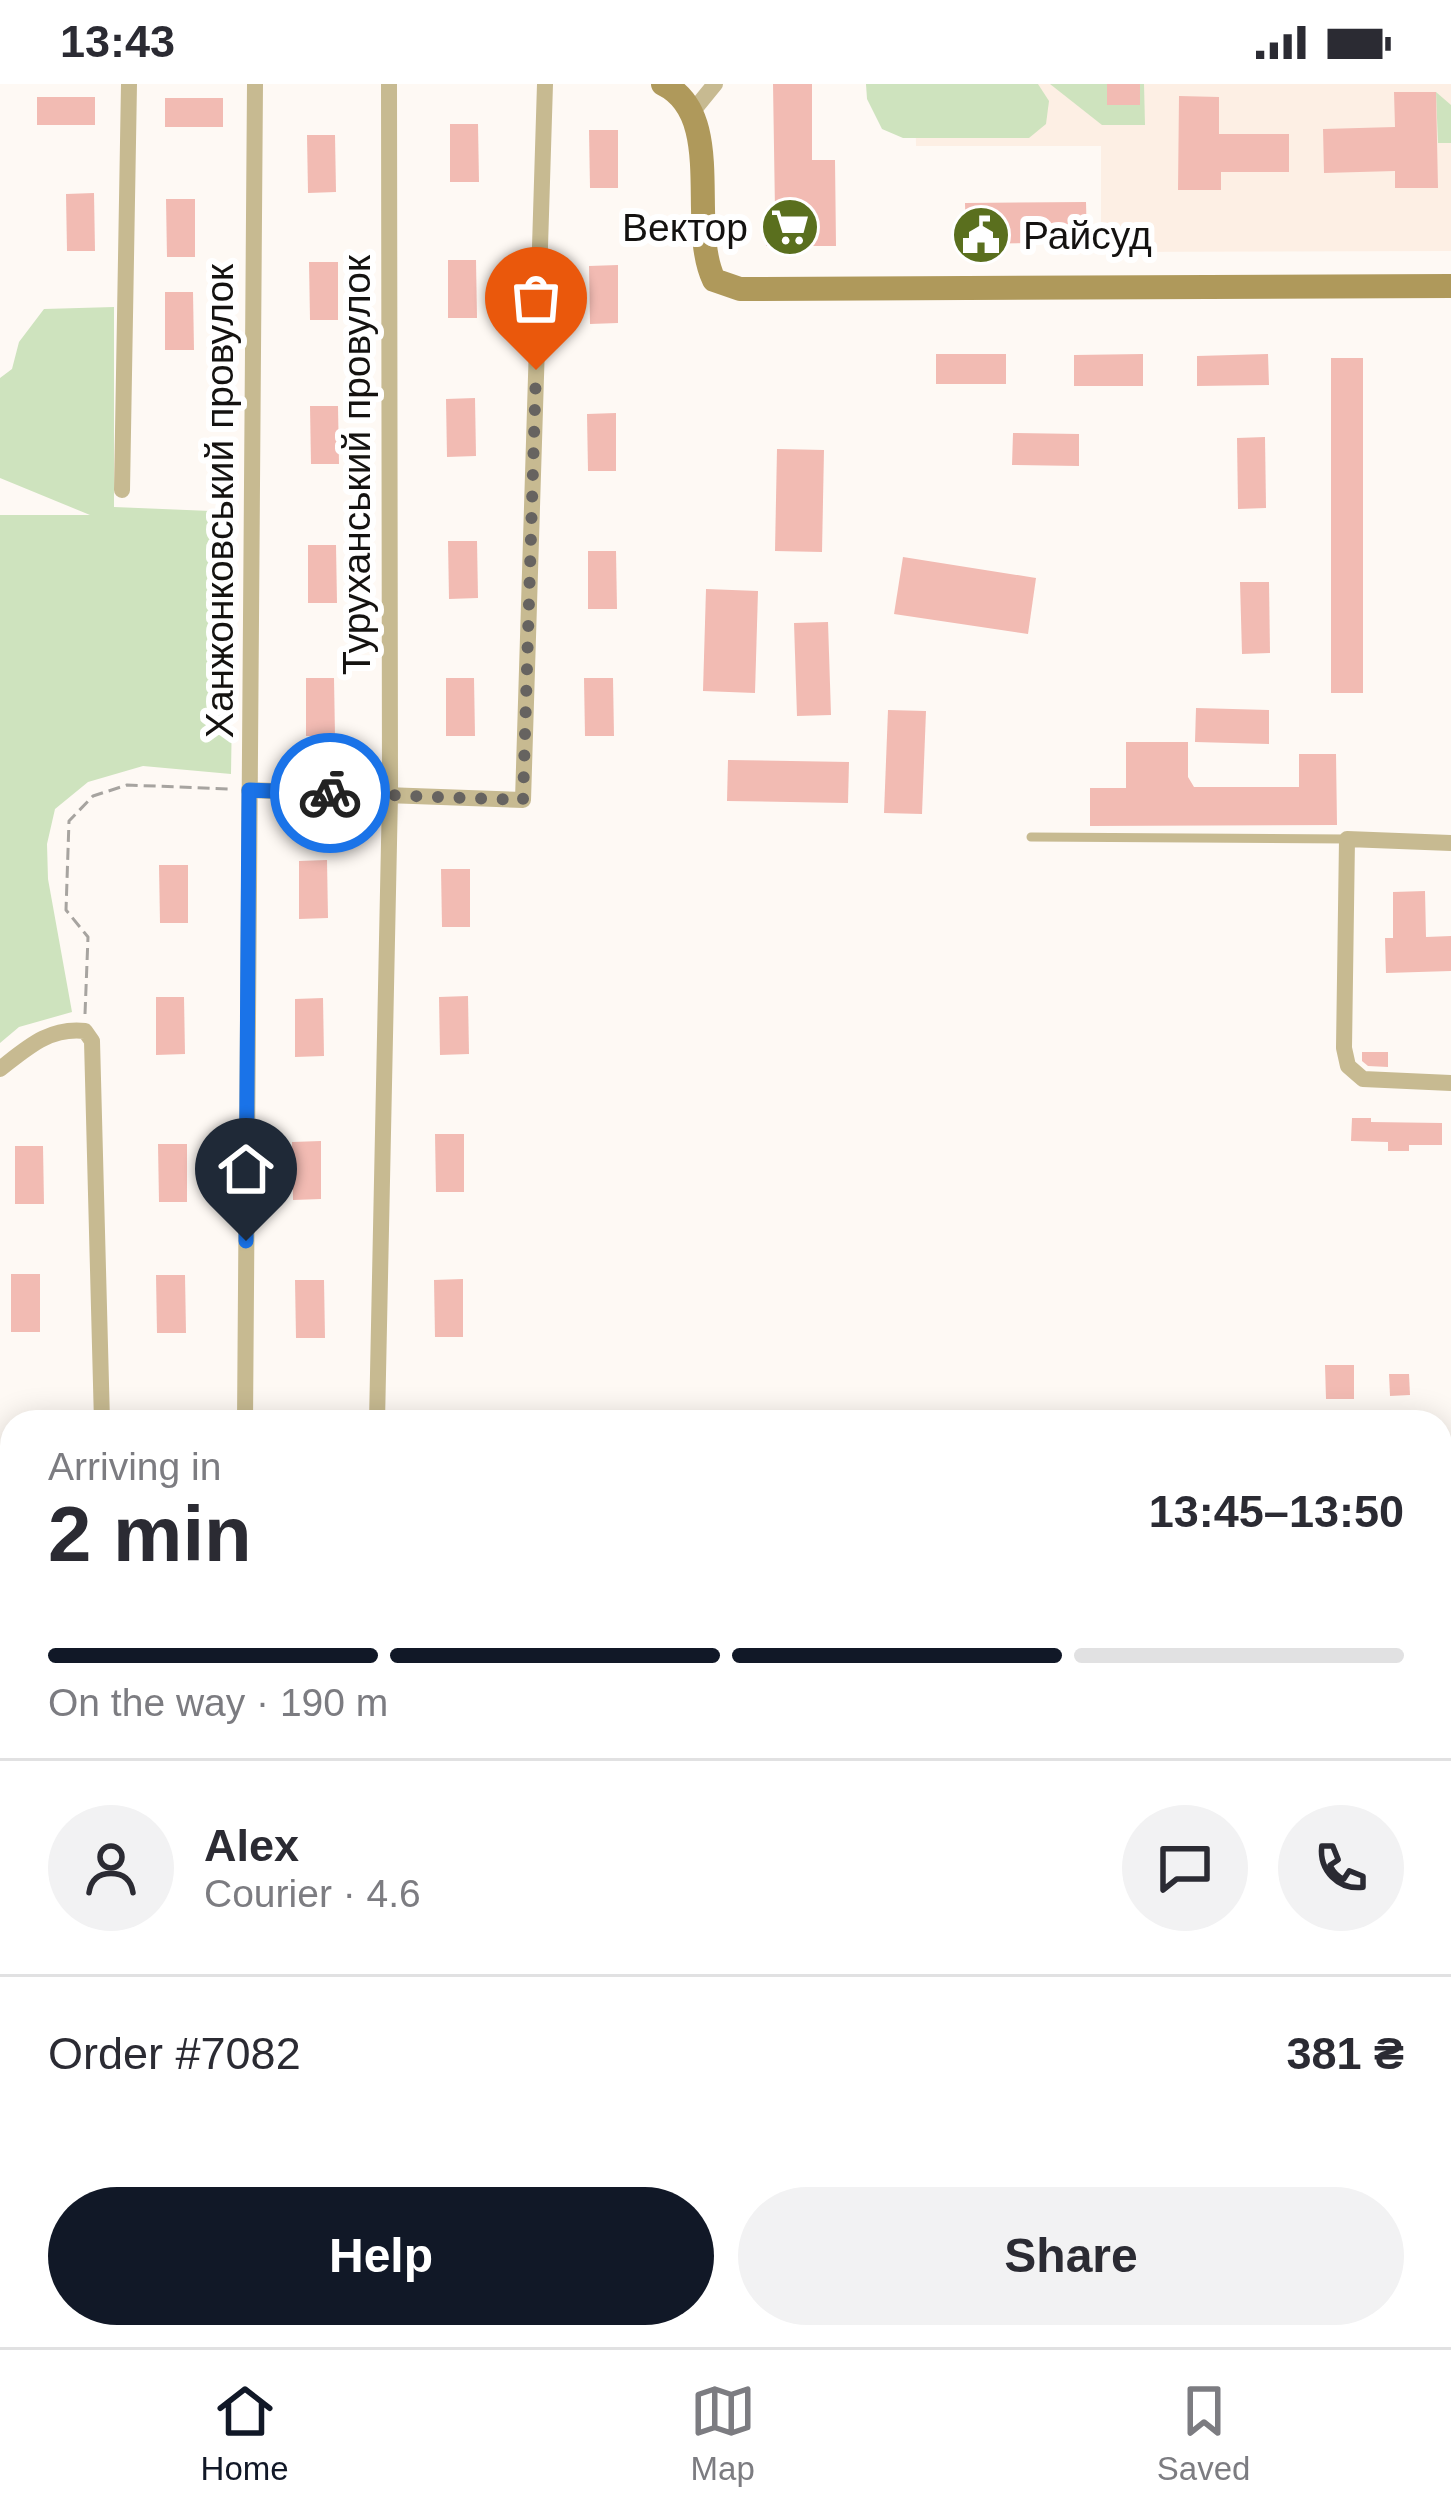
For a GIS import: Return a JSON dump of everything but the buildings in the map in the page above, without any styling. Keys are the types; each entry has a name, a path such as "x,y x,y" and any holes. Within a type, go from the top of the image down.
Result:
{"street":[{"path":"122,490 129,84"},
{"name":"Ханжонковський провулок","path":"244,1410 255,84"},
{"name":"Туруханський провулок","path":"376,1410 389,795 389,84"},
{"path":"249,790 523,800 545,84"},
{"path":"693,111 715,84"},
{"path":"669,85 693,111 699,131 703,257 714,280 740,289 1451,286"},
{"path":"1451,843 1347,838 1344,1048 1348,1066 1363,1079 1451,1083"},
{"path":"0,1069 66,1028 85,1030 94,1054 102,1410"}],"lane":[{"path":"1031,836 1347,838"}],"path":[{"path":"85,1030 88,937 66,910 69,821 93,796 127,785 249,790"}],"shaded area":[{"path":"915,84 1451,84 1451,251 1101,252 1101,146 916,146"}],"green space":[{"path":"866,84 1038,84 1049,101 1046,124 1029,138 903,138 882,129 867,99"},
{"path":"1050,84 1144,84 1145,125 1102,125"},
{"path":"1436,92 1451,105 1451,143 1438,143"},
{"path":"114,307 114,507 235,512 231,774 143,766 88,782 55,809 47,844 48,879 72,1012 19,1027 0,1043 0,515 90,515 0,478 0,378 12,369 19,342 44,309"}],"way so far":[{"path":"330,793 523,800 536,370"}],"place":[{"name":"Вектор","path":"790,227"},
{"name":"Райсуд","path":"981,235"}],"route":[{"path":"246,1241 249,790 330,793"}]}
